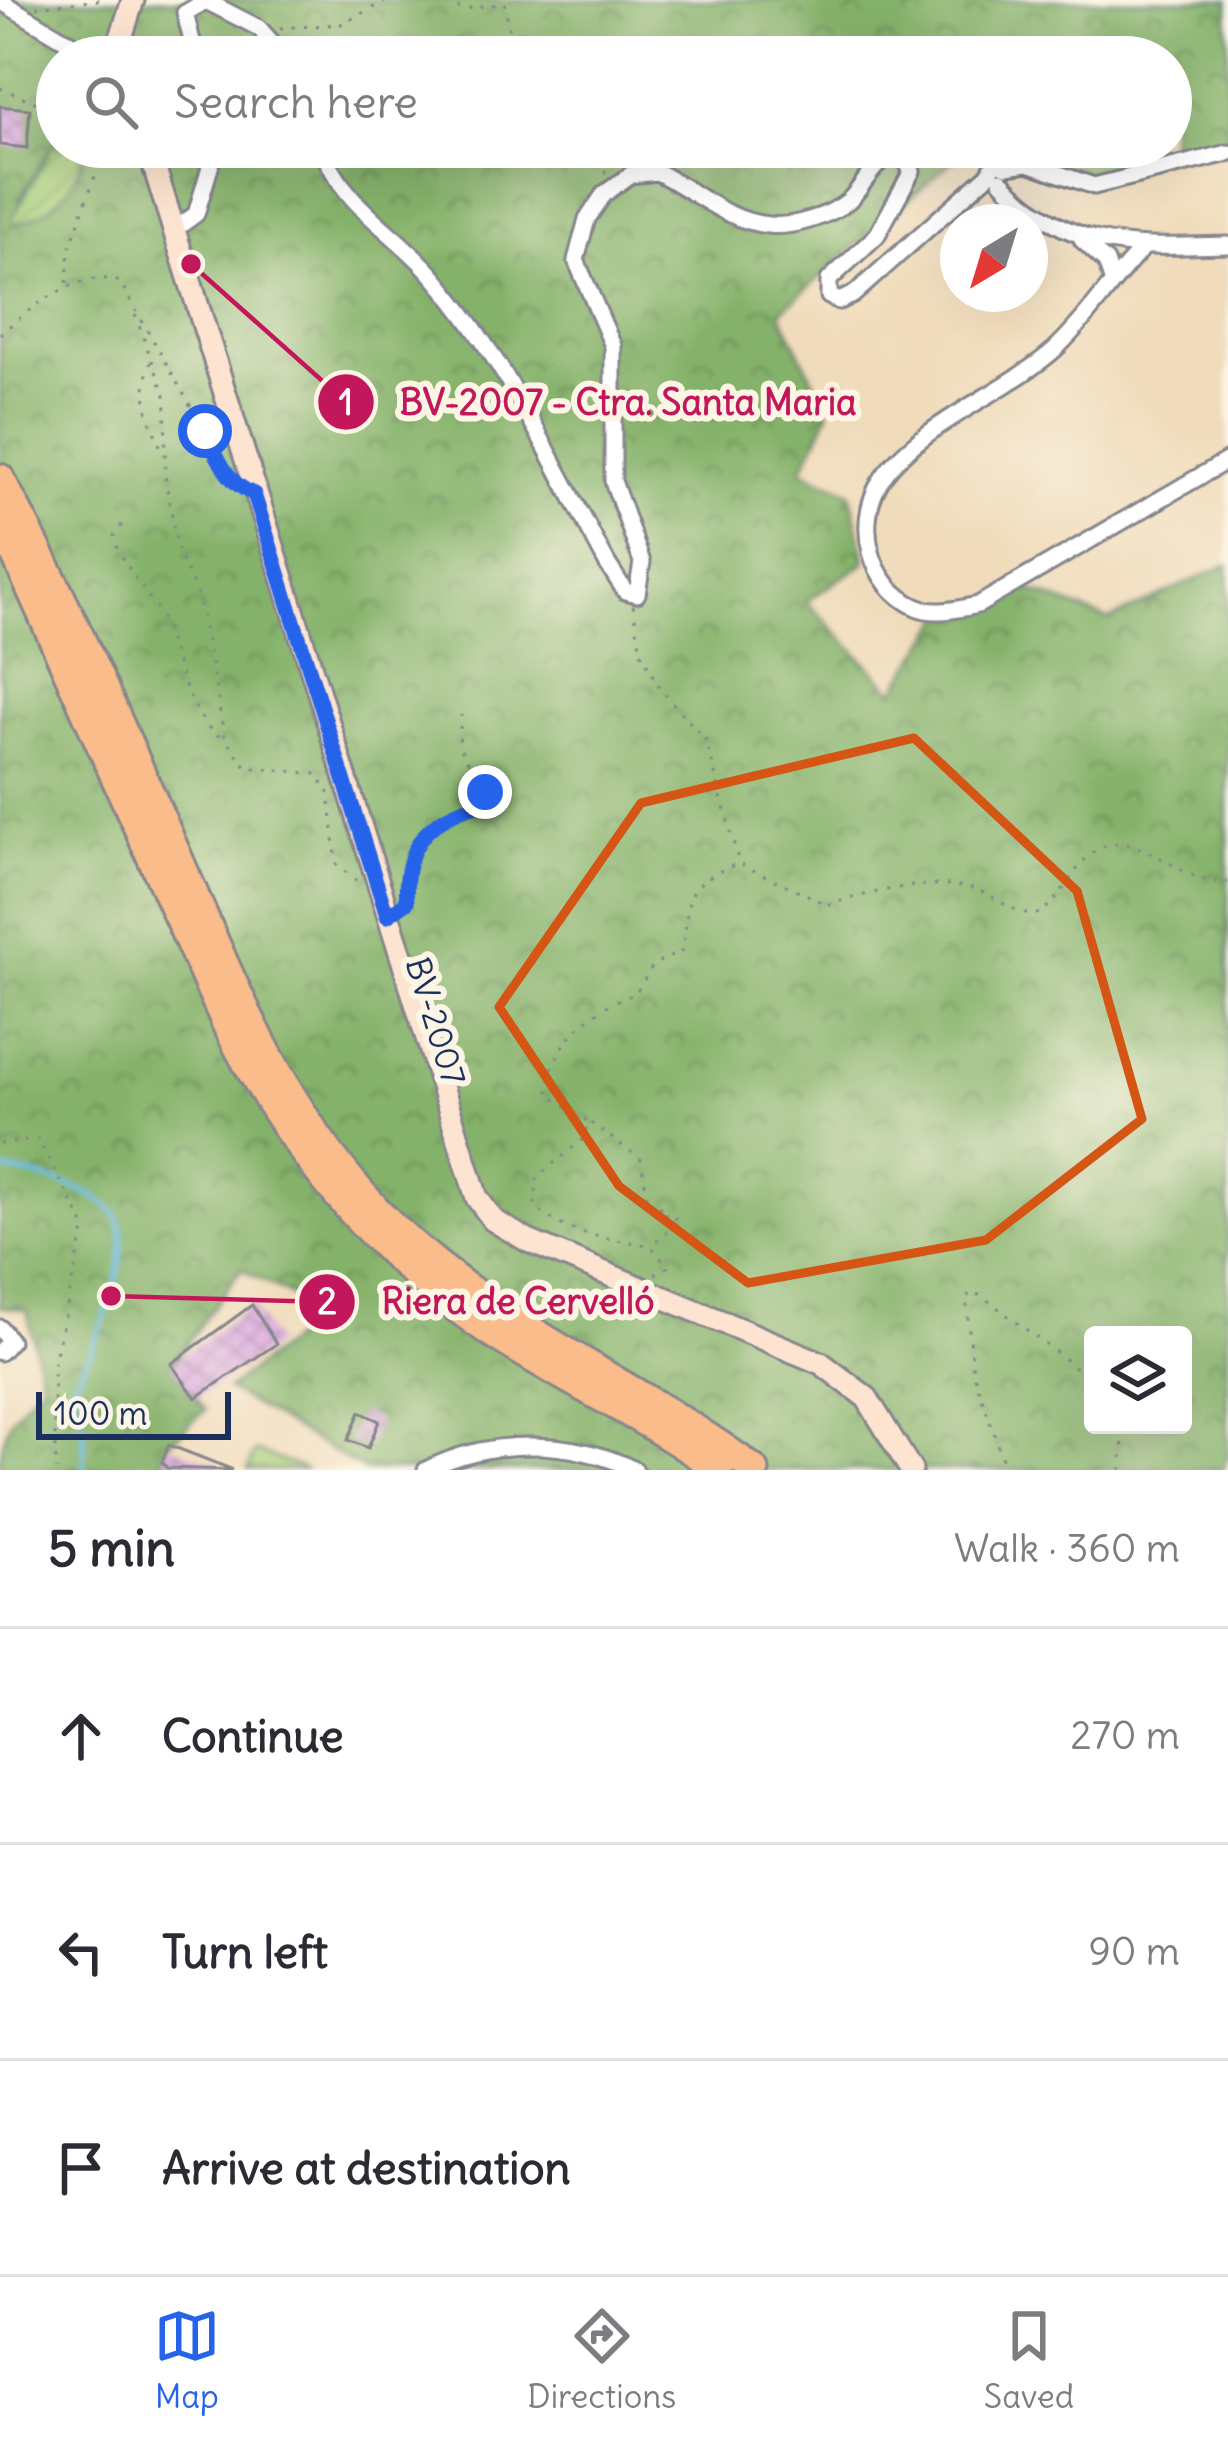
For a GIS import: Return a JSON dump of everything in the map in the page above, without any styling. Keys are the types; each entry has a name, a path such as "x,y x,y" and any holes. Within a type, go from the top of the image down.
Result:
{"highway":[{"path":"0,478 51,575 273,1070 331,1156 433,1263 495,1309 715,1440 755,1470"},
{"path":"0,521 226,1024 257,1086 327,1186 417,1278 483,1328 719,1470"}],"street":[{"path":"122,36 133,0"},
{"path":"189,36 184,21 197,2 218,3 268,34"},
{"path":"6,3 60,36"},
{"path":"1192,160 1228,153"},
{"name":"BV-2007","path":"155,168 464,1167 493,1220 528,1241 820,1363 867,1398 911,1470"},
{"path":"174,230 196,214 210,168"},
{"path":"331,168 342,192 434,276 504,371 607,563 629,592 637,594 643,580 642,562 613,481 613,346 576,260 587,219 618,181 657,172 717,207 752,222 782,226 845,204 875,168"},
{"path":"910,168 888,219 829,280 829,296 839,302 853,296 999,174 1015,168"},
{"path":"1039,168 1071,182 1106,186 1156,168"},
{"path":"999,174 1106,262 1112,280"},
{"path":"1082,240 1144,247 1228,245"},
{"path":"1144,247 1058,346 1012,385 904,453 881,480 865,531 886,584 917,608 951,611 978,604 1228,460"},
{"path":"0,1328 10,1341 0,1352"},
{"path":"426,1470 473,1452 512,1446 566,1450 635,1470"}],"path":[{"path":"6,3 59,8 99,0"},
{"path":"268,34 278,28 341,24 388,0"},
{"path":"448,0 461,10 481,2 504,2 507,36"},
{"path":"0,88 36,103"},
{"path":"67,284 69,250 98,168"},
{"path":"601,168 618,181"},
{"path":"0,334 67,284 108,277 120,282 169,419 166,458 171,522 184,571 199,599 225,739"},
{"path":"135,315 229,477 245,490 238,468"},
{"path":"152,361 143,379 144,399 166,458"},
{"path":"122,525 114,535 115,548 139,575 161,618 199,721 225,739 247,767 317,774 329,793 337,865 347,876 377,886"},
{"path":"629,592 641,652 706,740 739,863 826,905 880,891 970,886 1026,915 1051,907 1087,857 1106,845 1131,845 1191,878 1228,882"},
{"path":"387,916 407,902 406,861 416,841 439,820 481,804 485,792 479,774 459,746 460,715"},
{"path":"650,1246 680,1219 665,1217 665,1207 649,1207 641,1159 549,1095 556,1054 617,999 635,994 654,964 681,952 681,917 694,891 739,863"},
{"path":"589,1122 582,1140 538,1177 535,1206 567,1228 602,1240 650,1246 668,1267 650,1277"},
{"path":"0,1144 38,1139 85,1226 53,1367 56,1470"},
{"path":"1006,1470 973,1371 966,1297 973,1292 985,1298 1084,1373"},
{"path":"1121,1470 1123,1434"}],"highlighted area":[{"path":"914,738 1077,891 1142,1119 986,1240 748,1283 619,1186 499,1007 641,803"}],"green space":[{"path":"0,0 1228,0 1228,144 1192,152 1192,36 36,36 38,168 19,199 59,200 79,168 944,168 780,312 829,413 802,470 850,492 866,562 806,601 894,691 944,616 963,618 1022,587 1109,620 1228,564 1228,1455 1223,1470 364,1470 227,1389 325,1314 241,1269 172,1364 205,1410 167,1445 157,1470 0,1470 10,1422 42,1384 27,1310 0,1307"},
{"path":"40,168 79,168 53,205 16,224 12,219"},
{"path":"1077,168 1133,168 1100,180"},
{"path":"255,1451 307,1470 248,1470"}],"building":[{"path":"0,106 30,109 27,148 0,145"},
{"path":"252,1305 276,1344 196,1398 171,1364"},
{"path":"360,1412 379,1421 368,1448 348,1440"},
{"path":"169,1445 231,1470 167,1468 162,1462"}],"waterway":[{"path":"0,1169 89,1194 113,1211 121,1226 122,1247 111,1300 72,1385 84,1432 84,1470"}],"place":[{"name":"BV-2007 - Ctra. Santa Maria","path":"191,264"},
{"name":"Riera de Cervelló","path":"111,1296"}],"route":[{"path":"205,431 229,477 238,488 254,494 387,916 407,902 406,861 416,841 439,820 481,804 485,792"}]}
